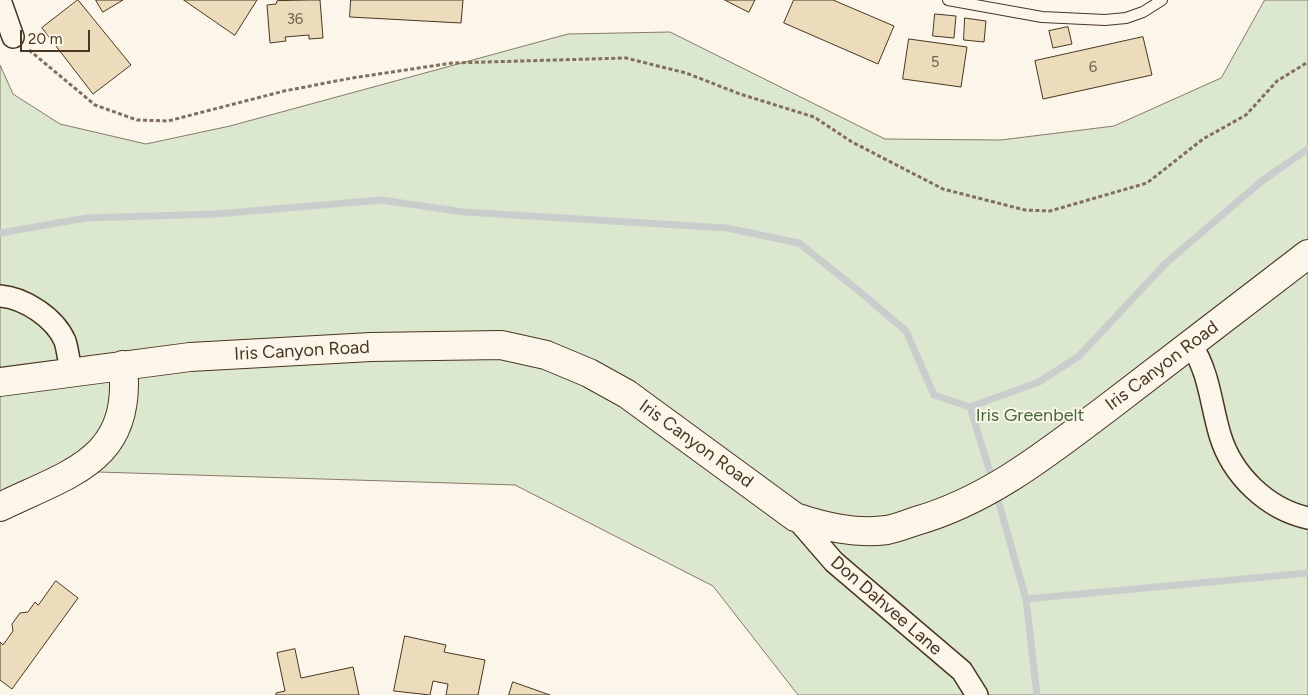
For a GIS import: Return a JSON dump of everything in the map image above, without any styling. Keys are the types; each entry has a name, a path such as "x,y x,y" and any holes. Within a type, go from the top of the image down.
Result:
{"street":[{"path":"0,0 13,37"},
{"name":"Iris Canyon Road","path":"0,382 190,357 371,347 501,345 546,355 589,373 627,394 795,516 821,526 852,531 888,530 934,516 975,499 1073,436 1308,254"},
{"path":"0,296 29,305 56,327 65,342 71,372"},
{"path":"1191,344 1205,371 1221,437 1238,471 1258,493 1270,502 1293,514 1308,518"},
{"path":"0,507 76,471 91,460 112,439 122,410 125,389 123,365"},
{"name":"Don Dahvee Lane","path":"795,516 834,562 962,671 977,695"}],"lane":[{"path":"948,0 1042,17 1105,20 1126,18 1143,12 1162,0"}],"path":[{"path":"13,37 95,105 136,120 168,121 352,78 452,63 626,58 686,72 740,94 814,117 852,142 943,189 1025,210 1050,211 1147,183 1203,139 1246,115 1277,81 1308,62"}],"green space":[{"name":"Iris Greenbelt","path":"1265,0 1308,0 1308,695 798,695 713,586 515,485 98,472 86,479 0,492 0,65 13,94 60,124 146,144 230,126 568,34 670,32 885,139 1001,140 1114,126 1221,78"}],"building":[{"path":"78,0 131,65 93,94 42,28"},
{"path":"96,0 123,0 103,12"},
{"path":"184,0 257,0 235,35"},
{"path":"320,0 323,38 309,39 309,35 285,37 286,41 270,43 267,5 276,4 277,1"},
{"path":"351,0 463,0 461,23 350,17"},
{"path":"725,0 755,0 749,12"},
{"path":"794,0 833,0 894,26 878,64 784,23"},
{"path":"935,14 956,16 954,38 933,36"},
{"path":"965,18 986,21 984,42 964,40"},
{"path":"1068,27 1072,44 1053,48 1049,31"},
{"path":"1143,37 1152,75 1043,99 1035,61"},
{"path":"909,39 967,47 961,87 903,79"},
{"path":"56,581 78,598 12,689 0,680 0,642 3,645 13,631 12,624 20,613 28,612 35,602 38,605"},
{"path":"405,636 446,645 444,652 485,660 478,695 446,695 448,684 433,681 430,695 394,691"},
{"path":"295,649 301,678 353,667 359,695 276,695 276,693 285,691 277,653"},
{"path":"513,682 550,695 509,695"}],"waterway":[{"path":"0,233 86,218 216,214 381,200 464,212 727,228 799,243 906,331 934,395 970,407 1039,382 1079,356 1166,263 1263,180 1308,149"},
{"path":"970,407 993,482"},
{"path":"996,493 1026,599 1037,695"},
{"path":"1026,599 1308,573"}]}
